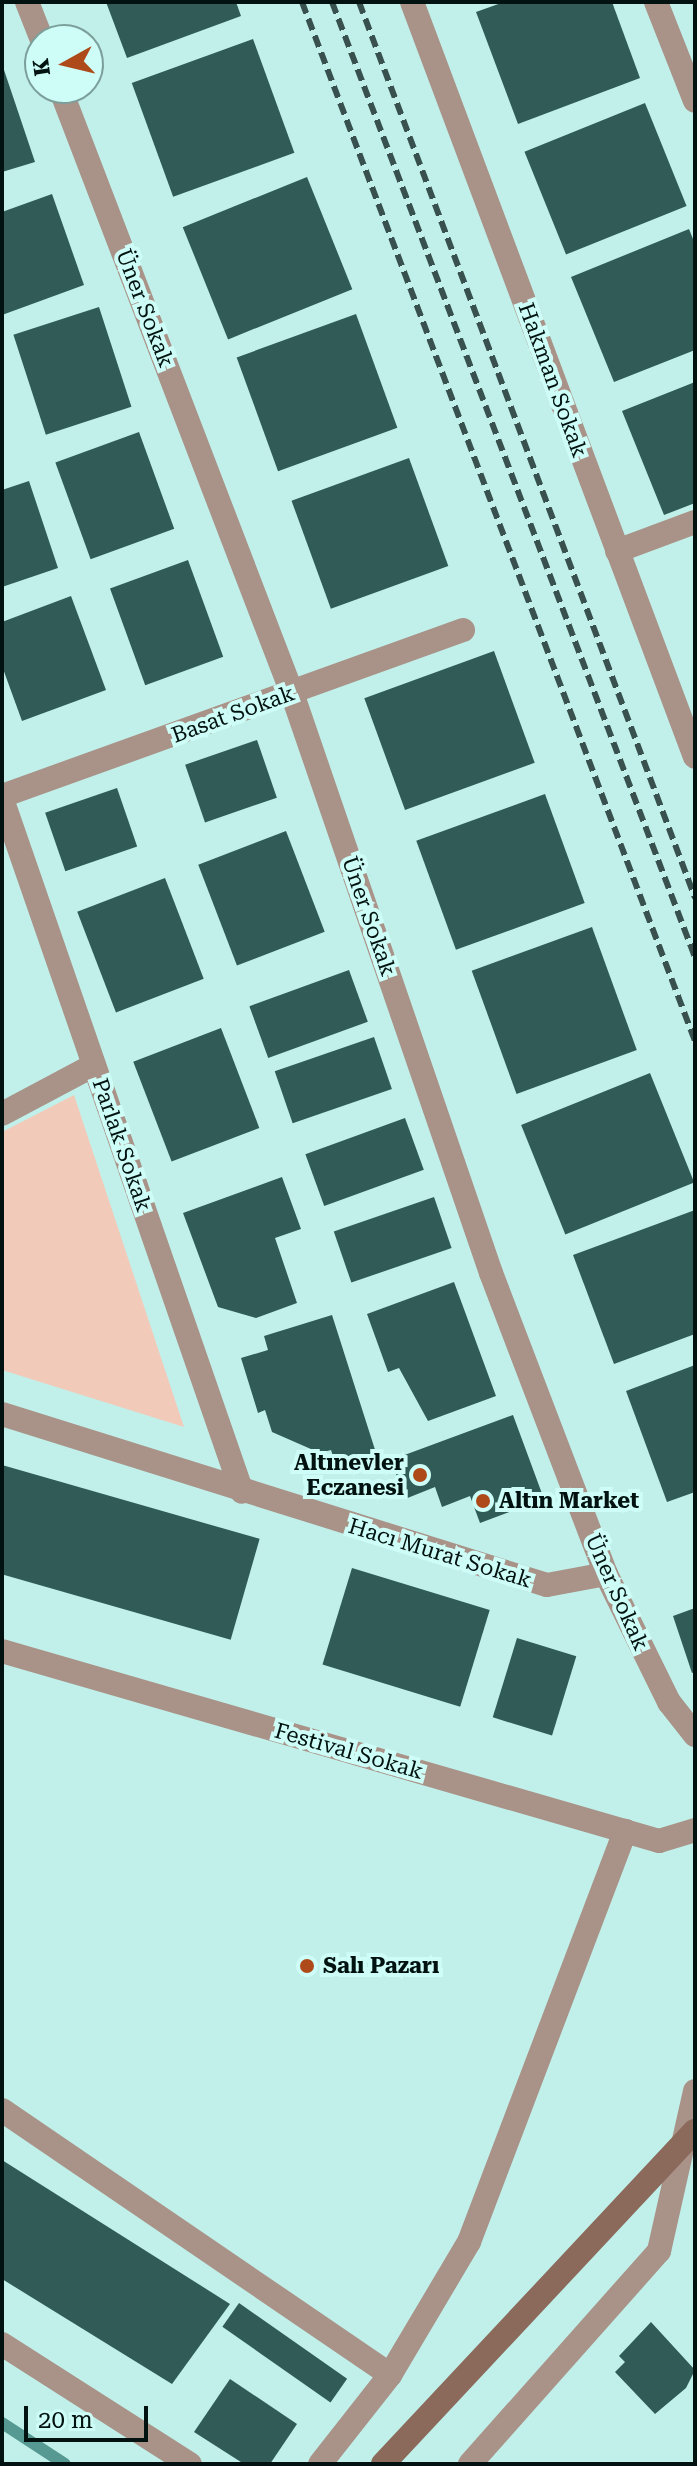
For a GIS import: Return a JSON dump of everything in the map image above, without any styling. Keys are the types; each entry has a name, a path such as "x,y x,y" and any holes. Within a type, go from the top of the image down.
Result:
{"main road":[{"path":"383,2464 695,2131"}],"street":[{"path":"27,2 36,24"},
{"name":"Hakman Sokak","path":"412,2 695,757"},
{"path":"656,2 695,101"},
{"name":"Üner Sokak","path":"66,104 292,693 491,1273 606,1574 669,1702 695,1735"},
{"path":"617,551 695,522"},
{"name":"Basat Sokak","path":"2,798 463,630"},
{"name":"Parlak Sokak","path":"2,798 242,1492"},
{"path":"2,1114 94,1065"},
{"name":"Hacı Murat Sokak","path":"2,1414 242,1492 547,1585 606,1574"},
{"name":"Festival Sokak","path":"2,1651 659,1841 695,1830"},
{"path":"320,2464 390,2375 469,2242 625,1831"},
{"path":"470,2464 659,2251 695,2091"},
{"path":"2,2110 390,2375"},
{"path":"2,2344 190,2464"}],"shaded area":[{"path":"74,1095 184,1427 2,1370 2,1132"}],"building":[{"path":"106,2 236,2 241,16 127,58"},
{"path":"504,2 612,2 640,78 518,124 476,12"},
{"path":"253,39 294,153 173,197 132,83"},
{"path":"2,64 35,162 2,172"},
{"path":"645,103 687,206 566,255 524,152"},
{"path":"307,177 352,289 228,339 183,227"},
{"path":"52,194 84,285 2,315 2,212"},
{"path":"689,229 695,244 695,350 614,382 571,277"},
{"path":"99,307 131,407 46,435 13,335"},
{"path":"356,314 397,428 278,471 237,357"},
{"path":"695,382 695,503 664,515 622,411"},
{"path":"139,432 174,529 91,559 55,462"},
{"path":"409,458 448,566 331,609 292,501"},
{"path":"29,481 58,568 2,587 2,490"},
{"path":"188,560 223,657 145,685 110,588"},
{"path":"71,596 106,690 22,721 2,666 2,622"},
{"path":"494,651 535,763 405,810 364,698"},
{"path":"257,740 277,798 205,822 185,765"},
{"path":"117,788 137,847 65,871 45,813"},
{"path":"545,794 585,903 456,950 416,841"},
{"path":"286,831 325,932 237,966 198,865"},
{"path":"165,878 204,979 116,1013 77,912"},
{"path":"592,927 637,1050 517,1094 472,971"},
{"path":"349,970 368,1022 268,1058 249,1006"},
{"path":"221,1028 259,1128 172,1162 133,1062"},
{"path":"374,1037 392,1089 293,1123 275,1071"},
{"path":"650,1073 694,1182 565,1234 521,1125"},
{"path":"405,1118 424,1170 324,1206 305,1154"},
{"path":"282,1177 301,1229 275,1238 297,1303 256,1318 218,1307 183,1213"},
{"path":"434,1197 452,1248 351,1283 334,1232"},
{"path":"695,1210 695,1334 614,1364 573,1255"},
{"path":"454,1282 496,1396 428,1421 399,1368 388,1372 367,1314"},
{"path":"332,1315 377,1456 337,1469 331,1450 320,1453 272,1432 265,1410 258,1413 241,1358 268,1350 264,1336"},
{"path":"695,1365 695,1492 667,1502 626,1391"},
{"path":"513,1415 544,1499 480,1523 470,1496 442,1507 435,1487 405,1499 391,1460"},
{"path":"2,1465 260,1539 231,1640 2,1574"},
{"path":"352,1568 490,1610 460,1707 322,1665"},
{"path":"695,1608 695,1672 692,1673 673,1616"},
{"path":"517,1638 576,1656 552,1736 493,1717"},
{"path":"2,2160 230,2304 172,2384 2,2279"},
{"path":"239,2303 347,2379 330,2402 222,2327"},
{"path":"651,2322 695,2370 686,2388 655,2414 615,2372 625,2362 619,2356"},
{"path":"230,2379 297,2424 270,2464 244,2464 194,2432"}],"waterway":[{"path":"2,2423 65,2464"}],"railway":[{"path":"302,2 695,1041"},
{"path":"332,2 695,957"},
{"path":"359,2 695,898"}],"place":[{"name":"Altınevler Eczanesi","path":"420,1475"},
{"name":"Altın Market","path":"483,1501"},
{"name":"Salı Pazarı","path":"307,1966"}]}
